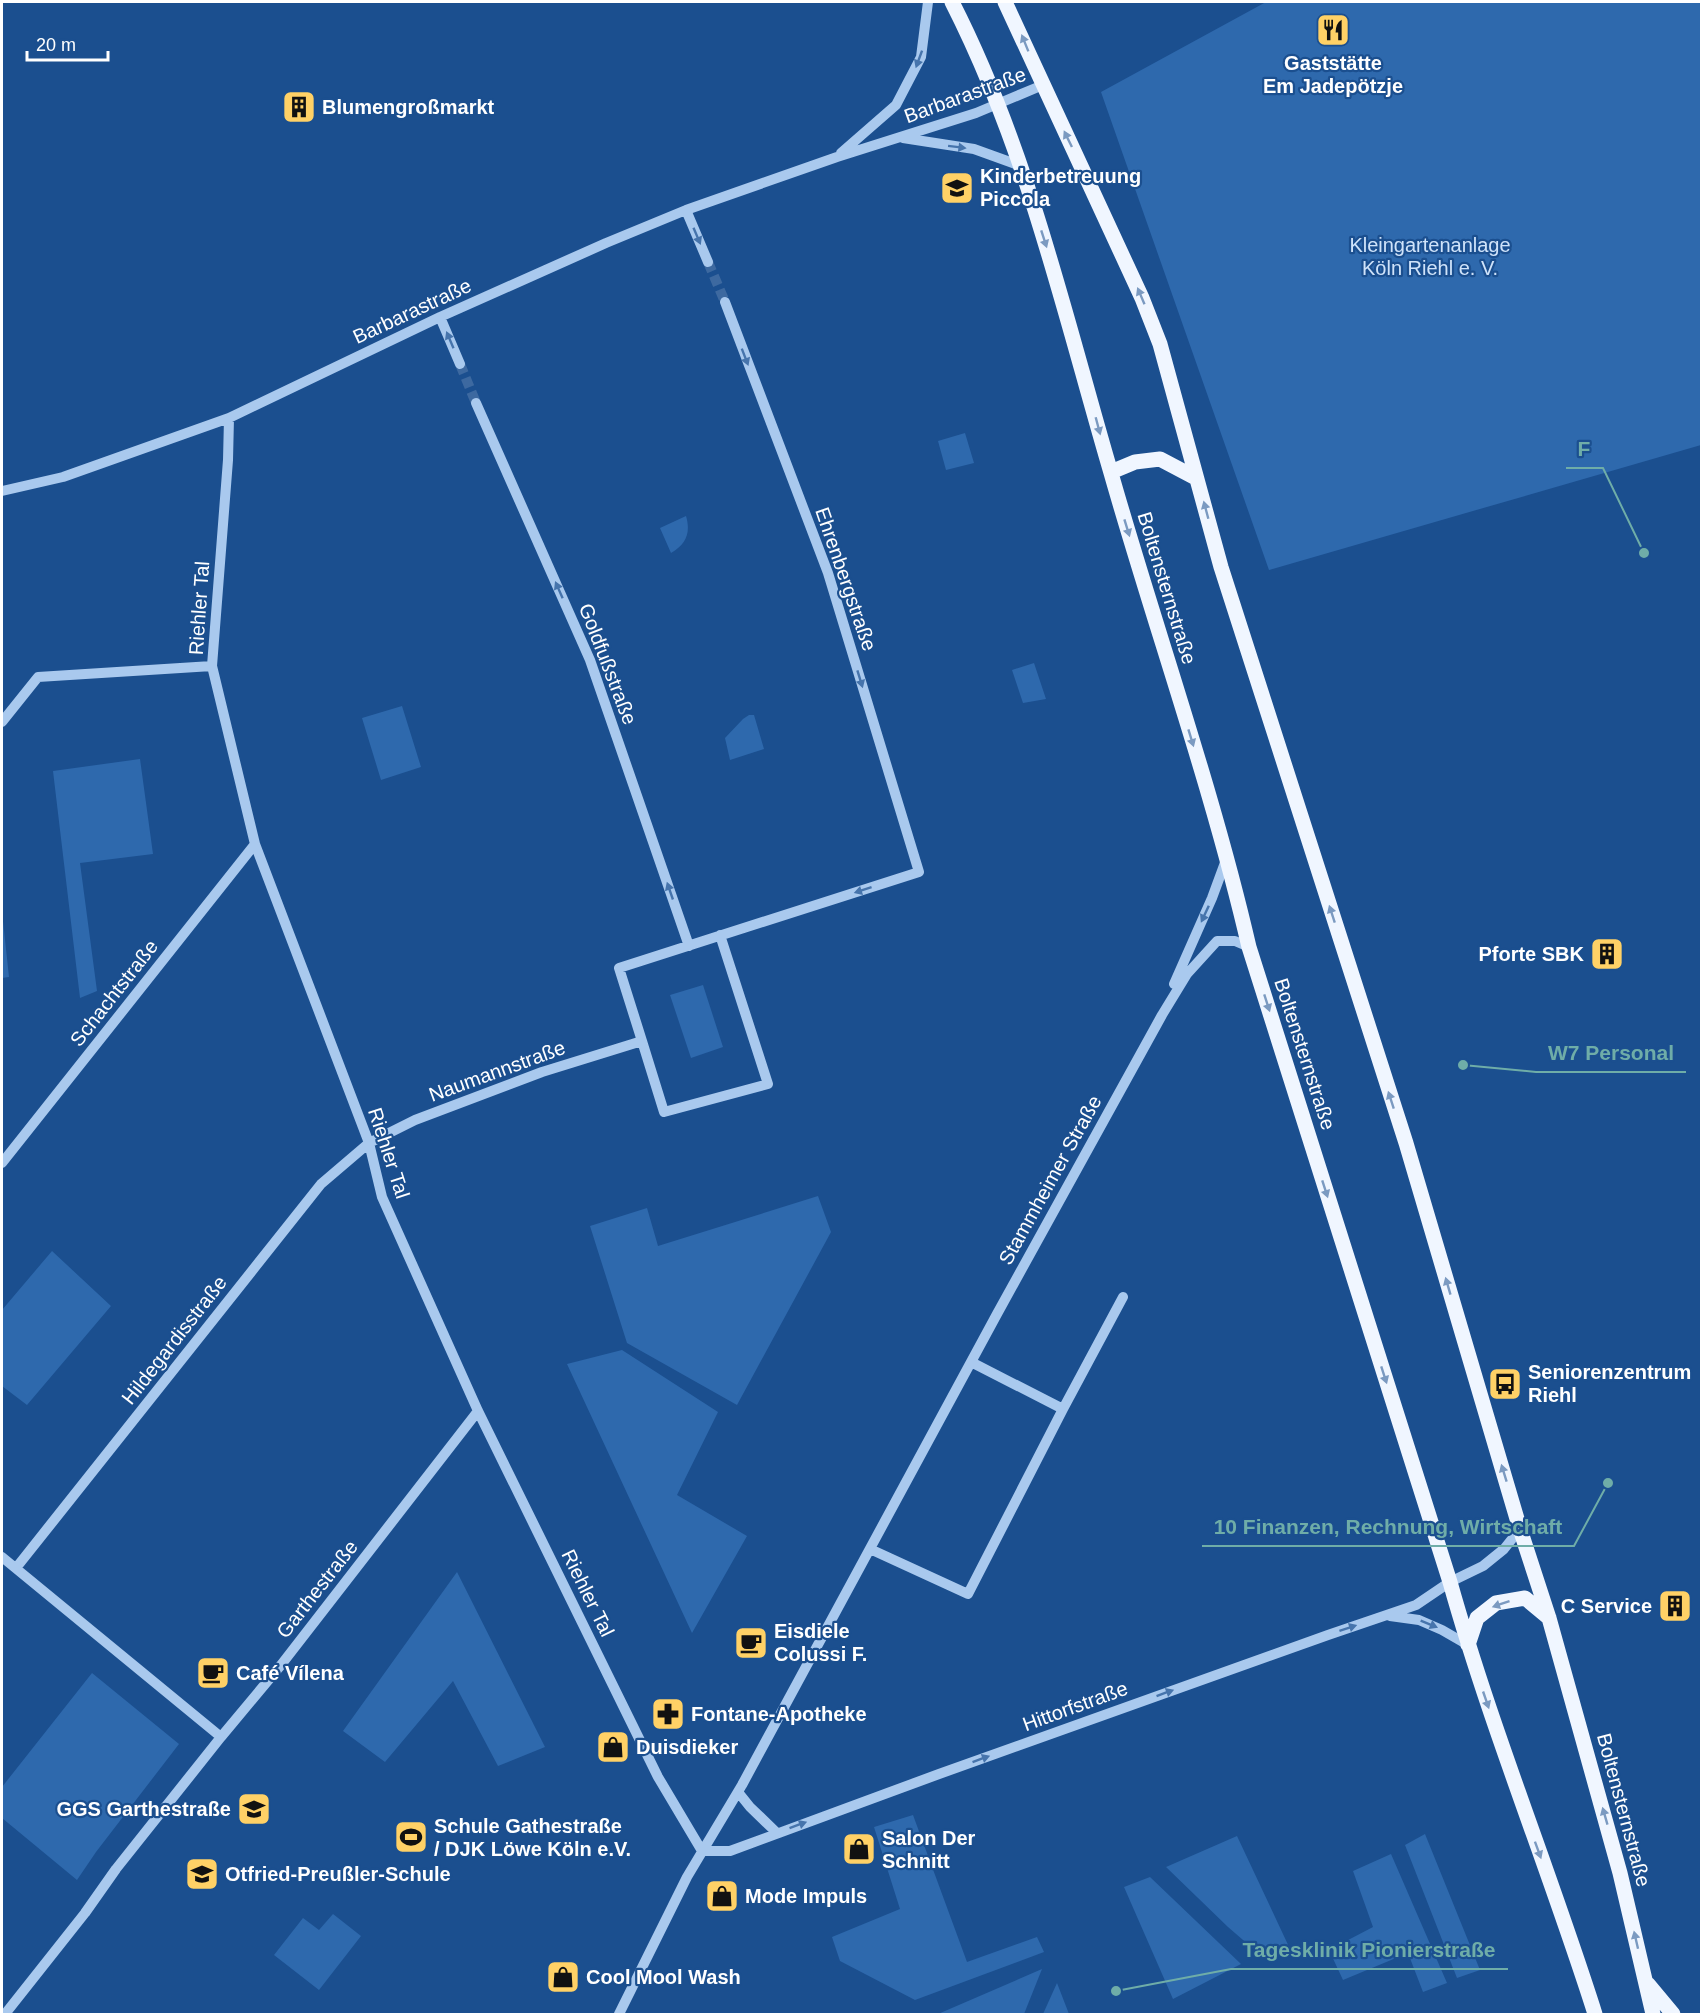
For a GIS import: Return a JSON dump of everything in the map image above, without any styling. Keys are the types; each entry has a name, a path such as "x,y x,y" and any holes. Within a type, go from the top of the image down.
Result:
{"main road":[{"name":"Boltensternstraße","path":"951,2 997,104 1021,166 1058,282 1110,472 1227,859 1249,947 1468,1645 1573,1946 1594,2014"},
{"name":"Boltensternstraße","path":"1005,2 1142,298 1160,344 1221,567 1406,1143 1520,1529 1549,1618 1620,1873 1653,2014"},
{"path":"1110,472 1135,462 1160,459 1197,478"},
{"path":"1468,1645 1477,1618 1496,1603 1525,1598 1549,1618"},
{"path":"1646,1983 1672,2014"}],"street":[{"name":"Barbarastraße","path":"837,157 896,105 921,57 928,2"},
{"name":"Barbarastraße","path":"2,490 63,477 229,418 440,316 686,210 837,157 976,113 1043,86"},
{"name":"Barbarastraße","path":"899,137 974,149 1021,166"},
{"path":"686,210 708,262"},
{"name":"Ehrenbergstraße","path":"720,935 919,872 828,573 724,302"},
{"path":"440,316 460,364"},
{"name":"Goldfußstraße","path":"477,402 590,660 689,946"},
{"name":"Riehler Tal","path":"229,418 228,460 212,666 255,844 369,1143 382,1197 478,1411 658,1776 702,1851"},
{"path":"2,722 38,677 212,666"},
{"name":"Schachtstraße","path":"2,1163 255,844"},
{"name":"Stammheimer Straße","path":"1162,1015 1227,859"},
{"path":"720,935 768,1084 664,1112 619,968 720,935"},
{"name":"Stammheimer Straße","path":"619,2014 702,1851 738,1792 1162,1015 1187,974 1217,941 1235,941 1249,947"},
{"name":"Naumannstraße","path":"369,1143 415,1119 542,1072 642,1041"},
{"name":"Hildegardisstraße","path":"16,1568 321,1184 369,1143"},
{"path":"870,1550 968,1594 1123,1297"},
{"path":"971,1362 1063,1409"},
{"name":"Garthestraße","path":"5,2014 478,1411"},
{"name":"Hittorfstraße","path":"702,1851 730,1851 1416,1605 1450,1582 1483,1566 1504,1550 1520,1529"},
{"path":"2,1557 220,1737"},
{"name":"Hittorfstraße","path":"1386,1616 1419,1620 1468,1645"},
{"path":"738,1792 777,1833"}],"green space":[{"name":"Kleingartenanlage Köln Riehl e. V.","path":"1266,2 1701,2 1701,445 1269,570 1101,92"},
{"path":"965,433 974,463 946,470 938,441"},
{"path":"686,516 688,528 686,538 671,553 660,528"},
{"path":"1034,663 1046,699 1023,703 1012,670"},
{"path":"402,706 421,767 381,780 362,718"},
{"path":"749,715 754,715 764,749 730,760 725,738"},
{"path":"140,759 153,854 80,863 97,991 80,998 53,771"},
{"path":"2,912 9,977 2,978"},
{"path":"703,985 723,1047 691,1058 670,995"},
{"path":"818,1196 831,1232 737,1405 627,1343 590,1226 647,1208 658,1246"},
{"path":"52,1251 111,1306 27,1405 2,1386 2,1310"},
{"path":"622,1350 718,1412 677,1495 747,1536 692,1633 567,1364"},
{"path":"457,1572 545,1747 498,1766 453,1681 385,1762 343,1731"},
{"path":"92,1673 179,1744 77,1880 2,1818 2,1787"},
{"path":"913,1815 967,1962 1037,1937 1044,1952 915,2000 840,1961 832,1937 900,1909 874,1827"},
{"path":"1425,1834 1480,1970 1457,1978 1405,1845"},
{"path":"1237,1836 1290,1949 1265,1959 1166,1867"},
{"path":"1391,1854 1447,1983 1423,1992 1408,1953 1343,1980 1329,1950 1373,1927 1353,1871"},
{"path":"1150,1877 1241,1964 1173,1999 1124,1887"},
{"path":"333,1914 361,1936 319,1990 274,1955 303,1918 319,1930"},
{"path":"1042,1969 1024,2014 938,2014"},
{"path":"1057,1983 1069,2014 1043,2014"}],"tunnel":[{"path":"708,262 725,302"},
{"path":"460,364 476,403"}],"place":[{"name":"Gaststätte Em Jadepötzje","path":"1333,30"},
{"name":"Blumengroßmarkt","path":"299,107"},
{"name":"Kinderbetreuung Piccola","path":"957,188"},
{"name":"F","path":"1644,553"},
{"name":"Pforte SBK","path":"1607,954"},
{"name":"W7 Personal","path":"1463,1065"},
{"name":"Seniorenzentrum Riehl","path":"1505,1384"},
{"name":"10 Finanzen, Rechnung, Wirtschaft","path":"1608,1483"},
{"name":"C Service","path":"1675,1606"},
{"name":"Eisdiele Colussi F.","path":"751,1643"},
{"name":"Café Vílena","path":"213,1673"},
{"name":"Fontane-Apotheke","path":"668,1714"},
{"name":"Duisdieker","path":"613,1747"},
{"name":"GGS Garthestraße","path":"254,1809"},
{"name":"Schule Gathestraße / DJK Löwe Köln e.V.","path":"411,1837"},
{"name":"Salon Der Schnitt","path":"859,1849"},
{"name":"Otfried-Preußler-Schule","path":"202,1874"},
{"name":"Mode Impuls","path":"722,1896"},
{"name":"Cool Mool Wash","path":"563,1977"},
{"name":"Tagesklinik Pionierstraße","path":"1116,1991"}]}
